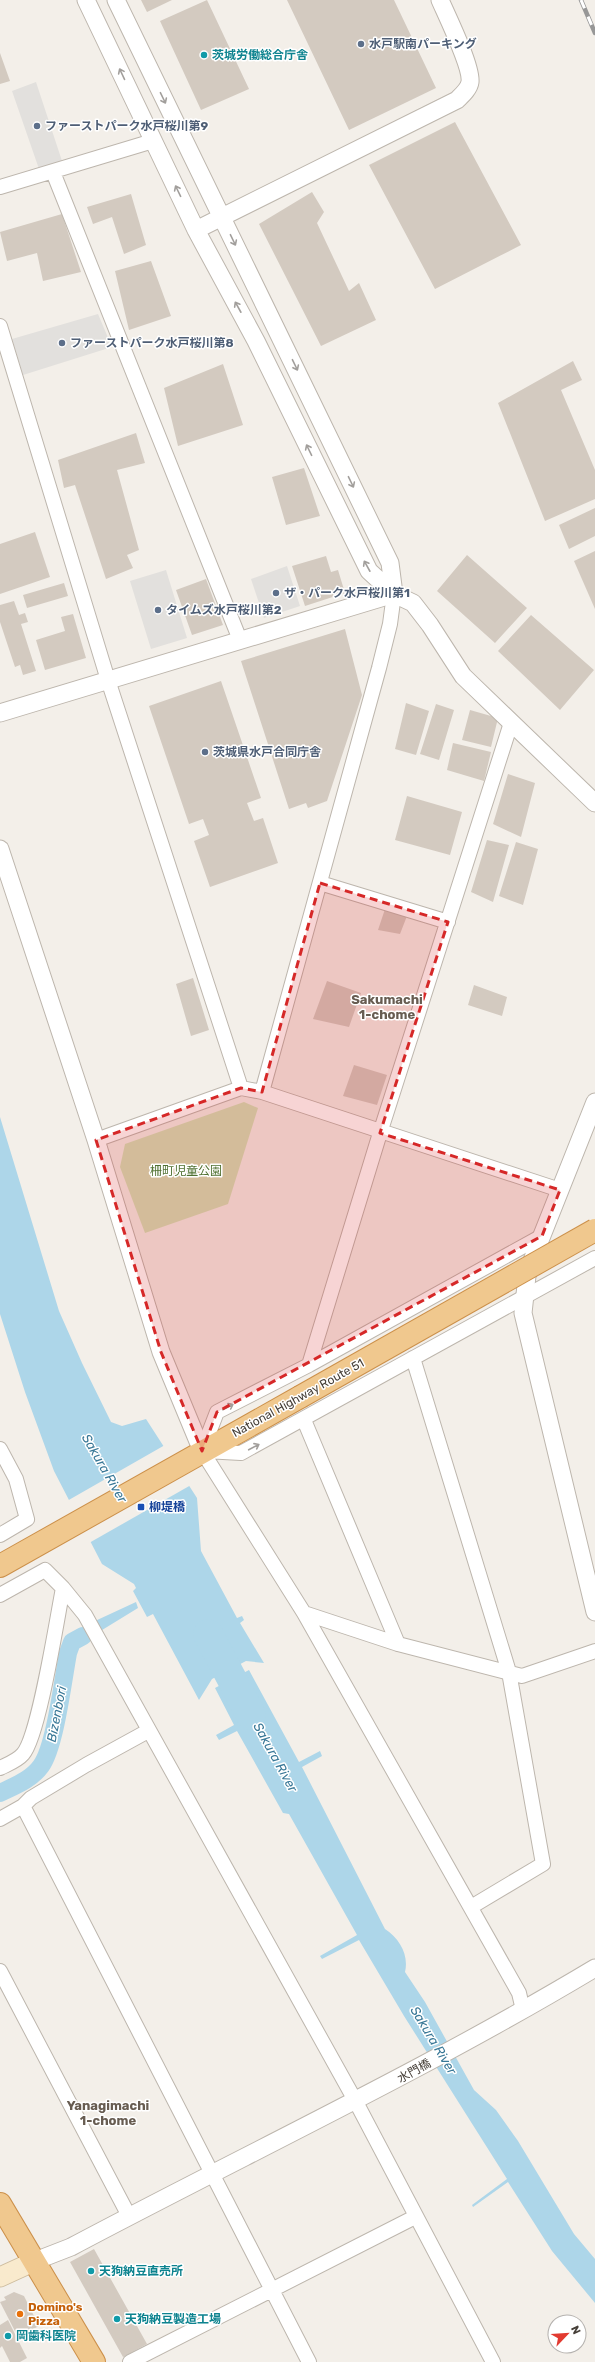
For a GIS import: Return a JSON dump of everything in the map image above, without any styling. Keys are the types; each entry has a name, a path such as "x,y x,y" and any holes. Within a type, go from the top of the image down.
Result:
{"highway":[{"name":"National Highway Route 51","path":"0,1566 595,1230"},
{"path":"0,2204 94,2362"}],"main road":[{"path":"0,2277 35,2261"}],"street":[{"path":"86,0 196,230 256,341 369,571 394,594 413,603 430,625 463,676 595,803"},
{"path":"116,0 390,563 394,594 390,624 262,1092"},
{"path":"196,230 458,100 470,82 468,69 440,0"},
{"path":"0,188 153,141"},
{"path":"53,172 240,640"},
{"path":"0,326 108,680 241,1088"},
{"path":"0,713 394,594"},
{"path":"309,1365 380,1133 511,723"},
{"path":"0,849 96,1140 161,1352 202,1451 304,1613 519,1993 523,2010"},
{"path":"320,883 448,922"},
{"path":"96,1140 241,1088 262,1092 380,1133 560,1190"},
{"path":"595,1102 527,1276 522,1313 595,1612"},
{"path":"202,1451 218,1412 309,1365 542,1236"},
{"path":"202,1451 241,1454 595,1258"},
{"path":"413,1358 509,1672 543,1864 471,1907"},
{"path":"304,1420 398,1644"},
{"path":"0,1449 16,1479 27,1519 0,1535"},
{"path":"0,1595 45,1570 63,1588 85,1615 148,1731 356,2102 415,2217 493,2362"},
{"path":"0,1768 18,1759 29,1745 36,1722 63,1588"},
{"path":"304,1613 398,1644 522,1676 595,1651"},
{"path":"0,1819 23,1806 31,1798 148,1731"},
{"path":"23,1806 309,2362"},
{"name":"水門橋","path":"35,2261 71,2247 129,2216 356,2102 523,2010 595,1968"},
{"path":"0,1970 129,2216"},
{"path":"130,2362 415,2217"}],"highlighted area":[{"path":"320,883 448,922 380,1133 560,1190 542,1236 217,1412 202,1451 161,1352 96,1140 241,1088 262,1092"}],"green space":[{"name":"柵町児童公園","path":"244,1102 258,1108 228,1204 145,1233 120,1167 125,1144"}],"shaded area":[{"name":"ファーストパーク水戸桜川第9","path":"36,82 62,161 39,169 12,91"},
{"name":"ファーストパーク水戸桜川第8","path":"98,314 112,347 23,375 12,339"},
{"name":"ザ・パーク水戸桜川第1","path":"287,566 300,606 264,618 251,579"},
{"name":"タイムズ水戸桜川第2","path":"166,570 187,638 151,649 130,581"}],"water":[{"path":"0,1117 59,1311 82,1363 111,1422 122,1426 146,1419 197,1498 201,1551 237,1618 242,1616 244,1620 240,1623 264,1663 246,1661 212,1679 199,1700 153,1614 147,1617 133,1591 136,1588 134,1584 102,1564 54,1471 25,1392 0,1314"},
{"path":"136,1602 138,1608 76,1646 73,1656 62,1651 69,1638 95,1621"},
{"path":"249,1670 299,1762 320,1751 322,1756 302,1767 385,1929 395,1938 402,1948 406,1960 405,1972 425,2002 474,2090 496,2110 518,2141 574,2234 595,2259 595,2303 552,2251 508,2182 473,2207 472,2205 507,2179 404,2016 359,1940 322,1959 320,1956 357,1935 289,1814 283,1813 237,1731 219,1740 216,1735 234,1725 215,1688"}],"pier":[{"path":"165,1445 191,1485 89,1543 67,1501"}],"building":[{"path":"141,0 172,0 147,12"},
{"name":"茨城労働総合庁舎","path":"207,0 249,89 201,110 160,21"},
{"name":"水戸駅南パーキング","path":"287,0 394,0 436,88 349,130"},
{"path":"0,53 10,81 0,84"},
{"path":"455,122 521,245 435,289 369,165"},
{"path":"312,192 324,212 317,223 349,291 359,283 376,320 321,346 259,224"},
{"path":"131,194 146,245 124,254 112,217 93,224 87,207"},
{"path":"62,214 81,272 43,281 37,253 7,261 0,232"},
{"path":"151,261 171,316 129,330 115,271"},
{"path":"573,361 582,380 561,390 595,470 595,499 545,521 498,403"},
{"path":"223,364 243,425 178,446 164,388"},
{"path":"136,433 145,463 117,470 139,550 127,555 133,568 106,579 75,485 64,488 58,460"},
{"path":"304,468 320,516 286,525 272,477"},
{"path":"595,508 595,536 569,549 559,525"},
{"path":"35,532 50,577 0,594 0,544"},
{"path":"595,551 595,609 574,561"},
{"path":"467,555 527,608 495,643 437,591"},
{"path":"326,556 331,572 338,570 345,593 305,606 292,566"},
{"path":"206,579 223,625 192,635 176,590"},
{"path":"64,583 68,596 27,608 23,595"},
{"path":"14,601 19,615 25,613 28,622 21,624 36,671 23,675 20,665 15,667 0,622 0,605"},
{"path":"73,614 86,658 45,670 36,640 65,631 61,617"},
{"path":"531,615 594,670 560,710 498,651"},
{"path":"345,629 362,695 327,801 308,808 306,803 289,809 241,661"},
{"name":"茨城県水戸合同庁舎","path":"221,681 261,798 247,803 254,821 263,818 278,863 210,887 194,841 209,835 203,819 189,824 149,706"},
{"path":"406,703 429,711 416,755 395,749"},
{"path":"436,704 454,710 439,760 420,754"},
{"path":"470,710 498,718 491,747 462,740"},
{"path":"453,743 491,752 484,781 447,770"},
{"path":"508,774 535,783 521,837 493,824"},
{"path":"407,796 462,812 450,855 395,840"},
{"path":"487,840 509,845 493,902 471,892"},
{"path":"516,842 538,849 523,905 499,896"},
{"path":"385,909 407,916 400,934 378,930"},
{"path":"193,978 209,1030 191,1036 176,984"},
{"path":"327,981 361,993 349,1027 313,1019"},
{"path":"474,985 507,997 502,1016 468,1005"},
{"path":"354,1065 387,1075 377,1105 343,1096"},
{"name":"天狗納豆製造工場","path":"94,2249 147,2344 123,2357 70,2262"},
{"name":"Domino's Pizza","path":"14,2292 24,2296 39,2326 18,2337 0,2302 6,2300 4,2297"},
{"name":"岡歯科医院","path":"8,2320 27,2358 20,2362 10,2362 2,2346 0,2348 0,2325"}],"waterway":[{"name":"Sakura River","path":"208,1634 251,1715"},
{"name":"Bizenbori","path":"0,1793 32,1775 41,1766 46,1757 61,1696 68,1653 72,1642 83,1636"}],"railway":[{"path":"581,0 595,33"}],"place":[{"name":"水戸駅南パーキング","path":"361,44"},
{"name":"茨城労働総合庁舎","path":"204,55"},
{"name":"ファーストパーク水戸桜川第9","path":"37,126"},
{"name":"ファーストパーク水戸桜川第8","path":"62,343"},
{"name":"ザ・パーク水戸桜川第1","path":"276,593"},
{"name":"タイムズ水戸桜川第2","path":"158,610"},
{"name":"茨城県水戸合同庁舎","path":"205,752"},
{"name":"柳堤橋","path":"141,1507"},
{"name":"天狗納豆直売所","path":"91,2271"},
{"name":"Domino's Pizza","path":"20,2314"},
{"name":"天狗納豆製造工場","path":"117,2319"},
{"name":"岡歯科医院","path":"8,2336"}],"district":[{"name":"Sakumachi 1-chome","path":"387,1006"},
{"name":"Yanagimachi 1-chome","path":"108,2112"}]}
